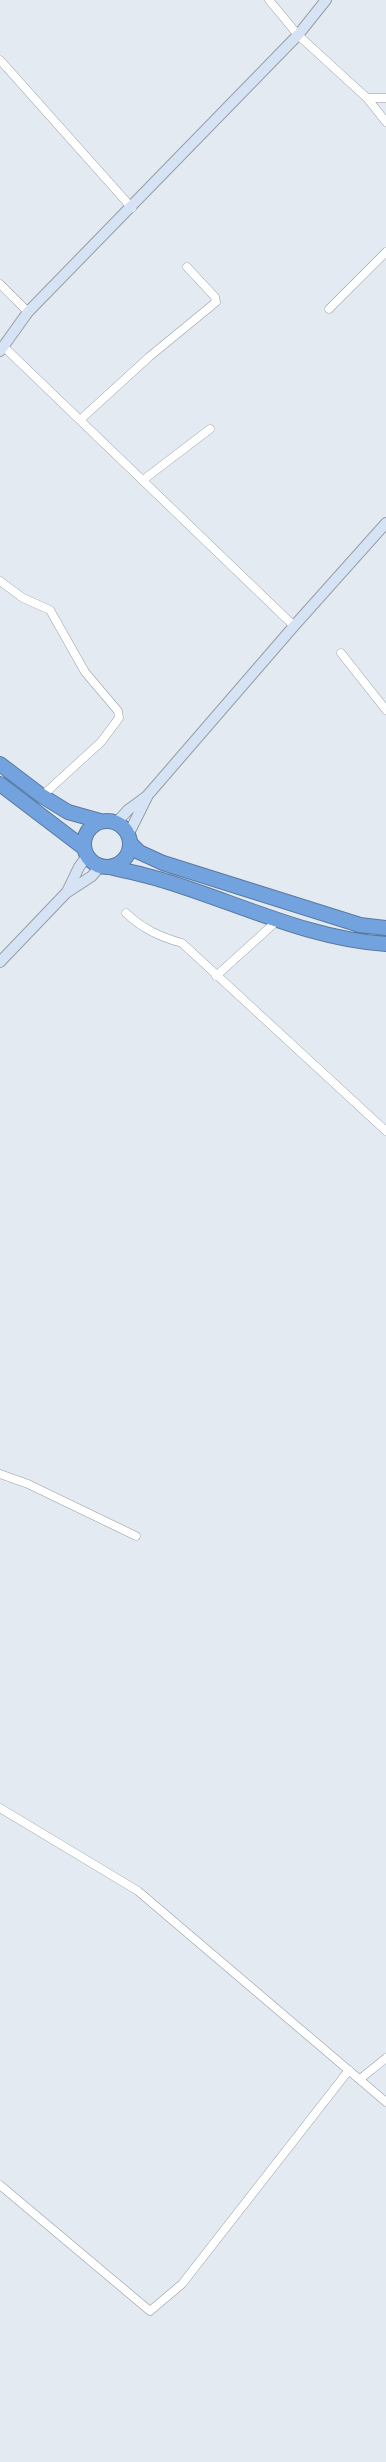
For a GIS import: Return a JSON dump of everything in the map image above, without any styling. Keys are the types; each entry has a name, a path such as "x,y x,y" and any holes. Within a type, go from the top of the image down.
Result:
{"highway":[{"path":"0,764 42,796 68,812 100,821 117,822 139,852 163,863 360,926 386,928"},
{"path":"0,784 104,866 164,880 278,920 356,942 386,944"},
{"path":"85,852 87,832 100,821"},
{"path":"104,866 124,859 129,839"}],"street":[{"path":"269,0 298,35 367,98 386,122"},
{"path":"294,626 80,420 2,349 28,312 132,208 298,35 326,0"},
{"path":"0,60 132,208"},
{"path":"367,98 386,98"},
{"path":"329,309 385,253"},
{"path":"80,420 149,357 216,302 215,297 187,267"},
{"path":"0,284 28,312"},
{"path":"142,480 210,429"},
{"path":"117,822 128,810 147,796 386,523"},
{"path":"0,581 23,598 50,610 85,672 118,711 119,718 107,736 42,796"},
{"path":"341,653 386,710"},
{"path":"129,839 147,796"},
{"path":"66,893 85,852"},
{"path":"0,962 66,893 104,866"},
{"path":"126,913 138,924 157,936 182,943 216,976 320,1068 386,1131"},
{"path":"216,976 278,920"},
{"path":"0,1474 28,1484 136,1536"},
{"path":"0,1808 138,1891 386,2102"},
{"path":"360,2079 386,2058"},
{"path":"0,2185 150,2311 182,2284 349,2070"}]}
